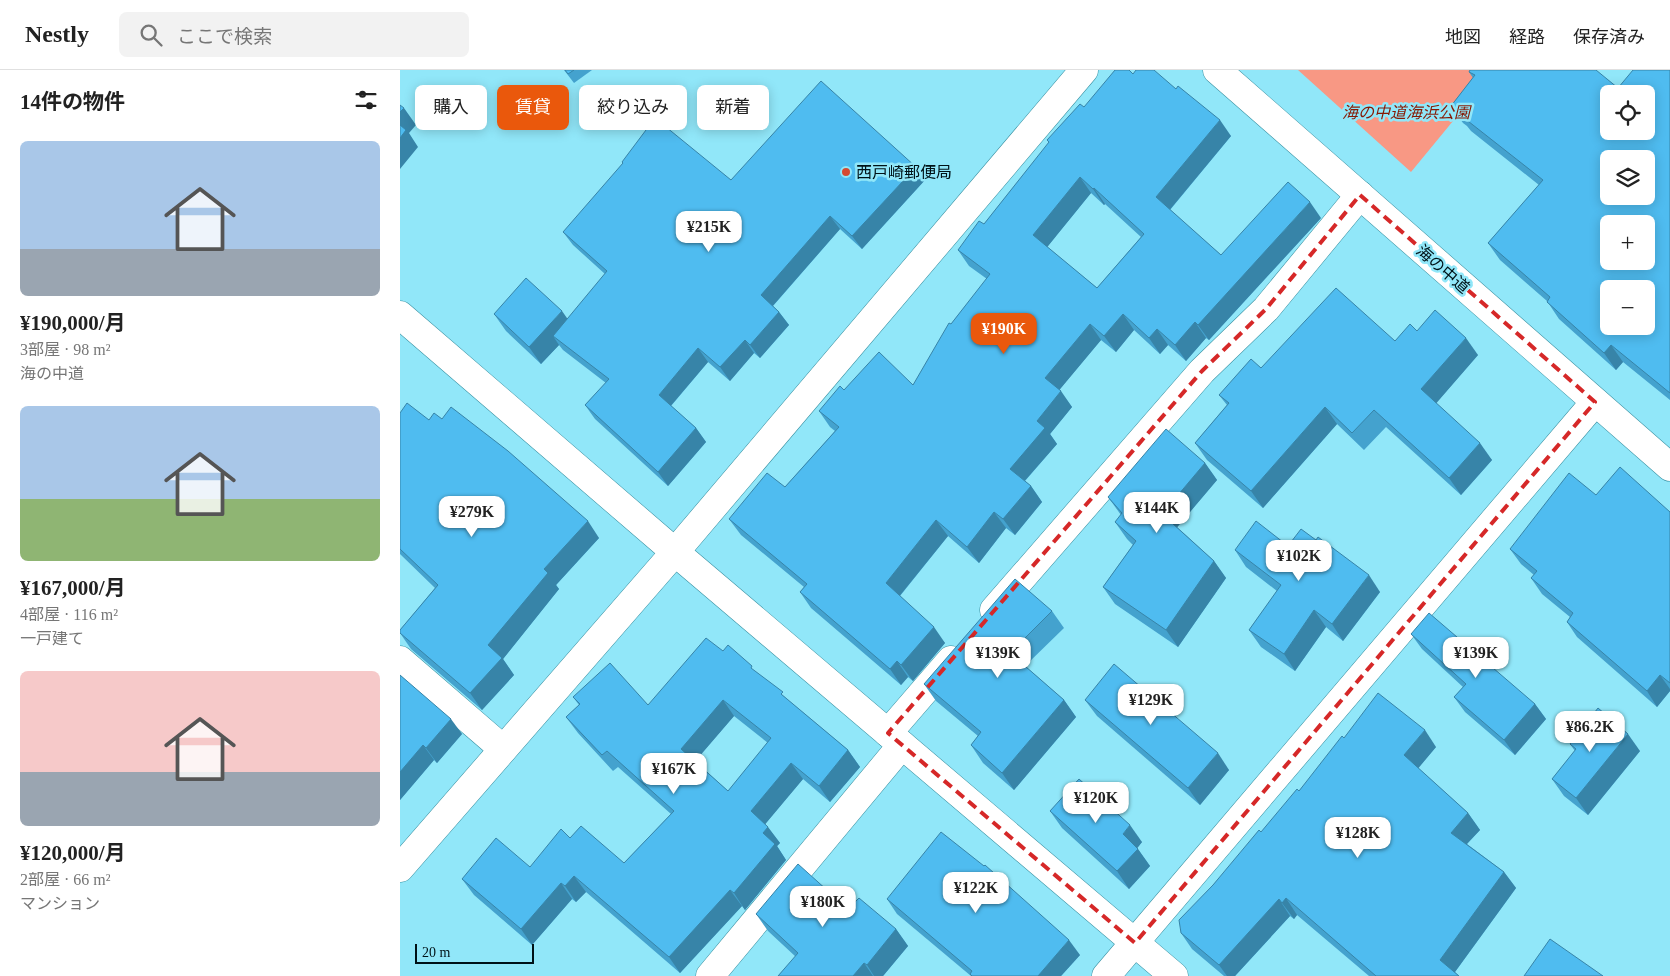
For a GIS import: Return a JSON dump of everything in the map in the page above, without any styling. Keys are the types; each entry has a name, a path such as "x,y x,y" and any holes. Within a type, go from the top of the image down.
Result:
{"street":[{"path":"400,868 675,552 1084,70"},
{"name":"海の中道","path":"1217,70 1670,467"},
{"path":"710,976 895,739 973,635 1202,372 1266,309 1360,195"},
{"path":"400,315 675,552 1174,976"},
{"path":"1106,976 1595,402"},
{"path":"400,660 503,749"}],"highlighted area":[{"path":"1360,195 1595,402 1135,943 888,733 1202,371 1266,309"}],"green space":[{"name":"海の中道海浜公園","path":"1298,70 1495,70 1411,172"}],"building":[{"path":"565,70 574,70 568,74"},
{"path":"1115,70 1129,70 1133,74 1136,70 1154,70 1176,89 1178,86 1220,120 1156,197 1221,255 1288,182 1310,202 1198,325 1195,322 1175,345 1157,329 1149,338 1123,314 1104,336 1090,324 1045,378 1061,391 1037,421 1045,428 1010,469 1031,486 1003,519 994,512 967,547 936,520 886,583 934,627 901,665 897,661 890,669 800,592 807,584 729,519 767,473 785,487 839,427 819,411 840,386 844,390 879,352 913,385 949,323 951,324 990,274 958,250 979,221 984,224 1049,142 1047,140 1080,104 1084,107","holes":["1080,177 1144,234 1097,288 1033,235"]},
{"path":"1470,70 1596,70 1614,85 1600,85 1600,140 1655,140 1655,85 1620,85 1633,70 1670,70 1670,393 1611,345 1604,353 1547,302 1550,297 1488,243 1543,180 1459,114 1461,112 1451,106 1475,75 1469,72"},
{"path":"821,81 916,167 852,236 830,216 761,295 779,312 750,345 745,340 720,367 698,348 659,395 696,428 658,472 585,405 609,379 553,336 607,271 563,232 623,163 646,130 670,130 731,180"},
{"path":"400,125 406,130 400,138"},
{"path":"526,278 562,311 529,347 494,314"},
{"path":"1336,288 1395,341 1410,324 1417,331 1435,310 1466,338 1421,389 1480,443 1449,478 1374,410 1352,433 1325,407 1251,491 1195,443 1229,403 1219,395 1251,359 1261,368"},
{"path":"407,403 429,420 434,413 442,419 451,407 508,451 588,521 544,569 548,573 488,645 502,658 470,693 400,633 400,630 438,585 400,549 400,413"},
{"path":"1166,429 1205,463 1162,514 1214,561 1166,630 1103,587 1136,541 1115,522 1122,513 1108,497"},
{"path":"1620,467 1670,512 1670,683 1660,675 1647,691 1567,622 1573,613 1531,578 1537,571 1510,549 1569,473 1596,495"},
{"path":"1256,521 1288,546 1301,529 1316,540 1318,537 1369,575 1332,624 1314,610 1284,654 1249,630 1281,585 1235,550"},
{"path":"1015,579 1052,611 1010,653 1064,700 1002,773 971,745 981,732 924,684"},
{"path":"1429,613 1535,704 1504,740 1454,697 1466,684 1411,634"},
{"path":"706,638 723,651 728,645 752,666 751,668 783,692 781,694 848,750 819,786 791,763 751,811 768,827 763,833 775,844 734,893 730,890 669,957 574,876 565,886 561,883 521,929 462,879 496,838 530,867 561,829 570,838 581,826 624,863 674,811 607,751 602,755 566,717 580,704 573,697 610,663 648,705","holes":["723,700 771,738 728,791 681,749"]},
{"path":"1114,664 1218,753 1188,788 1085,700"},
{"path":"400,675 451,719 426,748 423,745 400,772"},
{"path":"1378,693 1425,730 1404,755 1468,813 1451,833 1504,872 1440,960 1459,976 1376,976 1286,898 1282,903 1279,899 1219,965 1181,933 1179,920 1213,885 1259,830 1261,832 1297,789 1299,791 1342,736 1344,738"},
{"path":"1598,708 1628,734 1576,798 1552,779 1576,749 1570,744"},
{"path":"1079,779 1130,825 1123,834 1138,849 1117,871 1050,811"},
{"path":"941,832 985,865 1069,940 1038,976 972,976 970,974 972,971 887,899"},
{"path":"798,864 848,909 859,898 896,929 867,965 864,963 853,976 778,976 798,953 756,914"},
{"path":"1550,939 1603,976 1524,976"}],"place":[{"name":"西戸崎郵便局","path":"846,172"}]}
